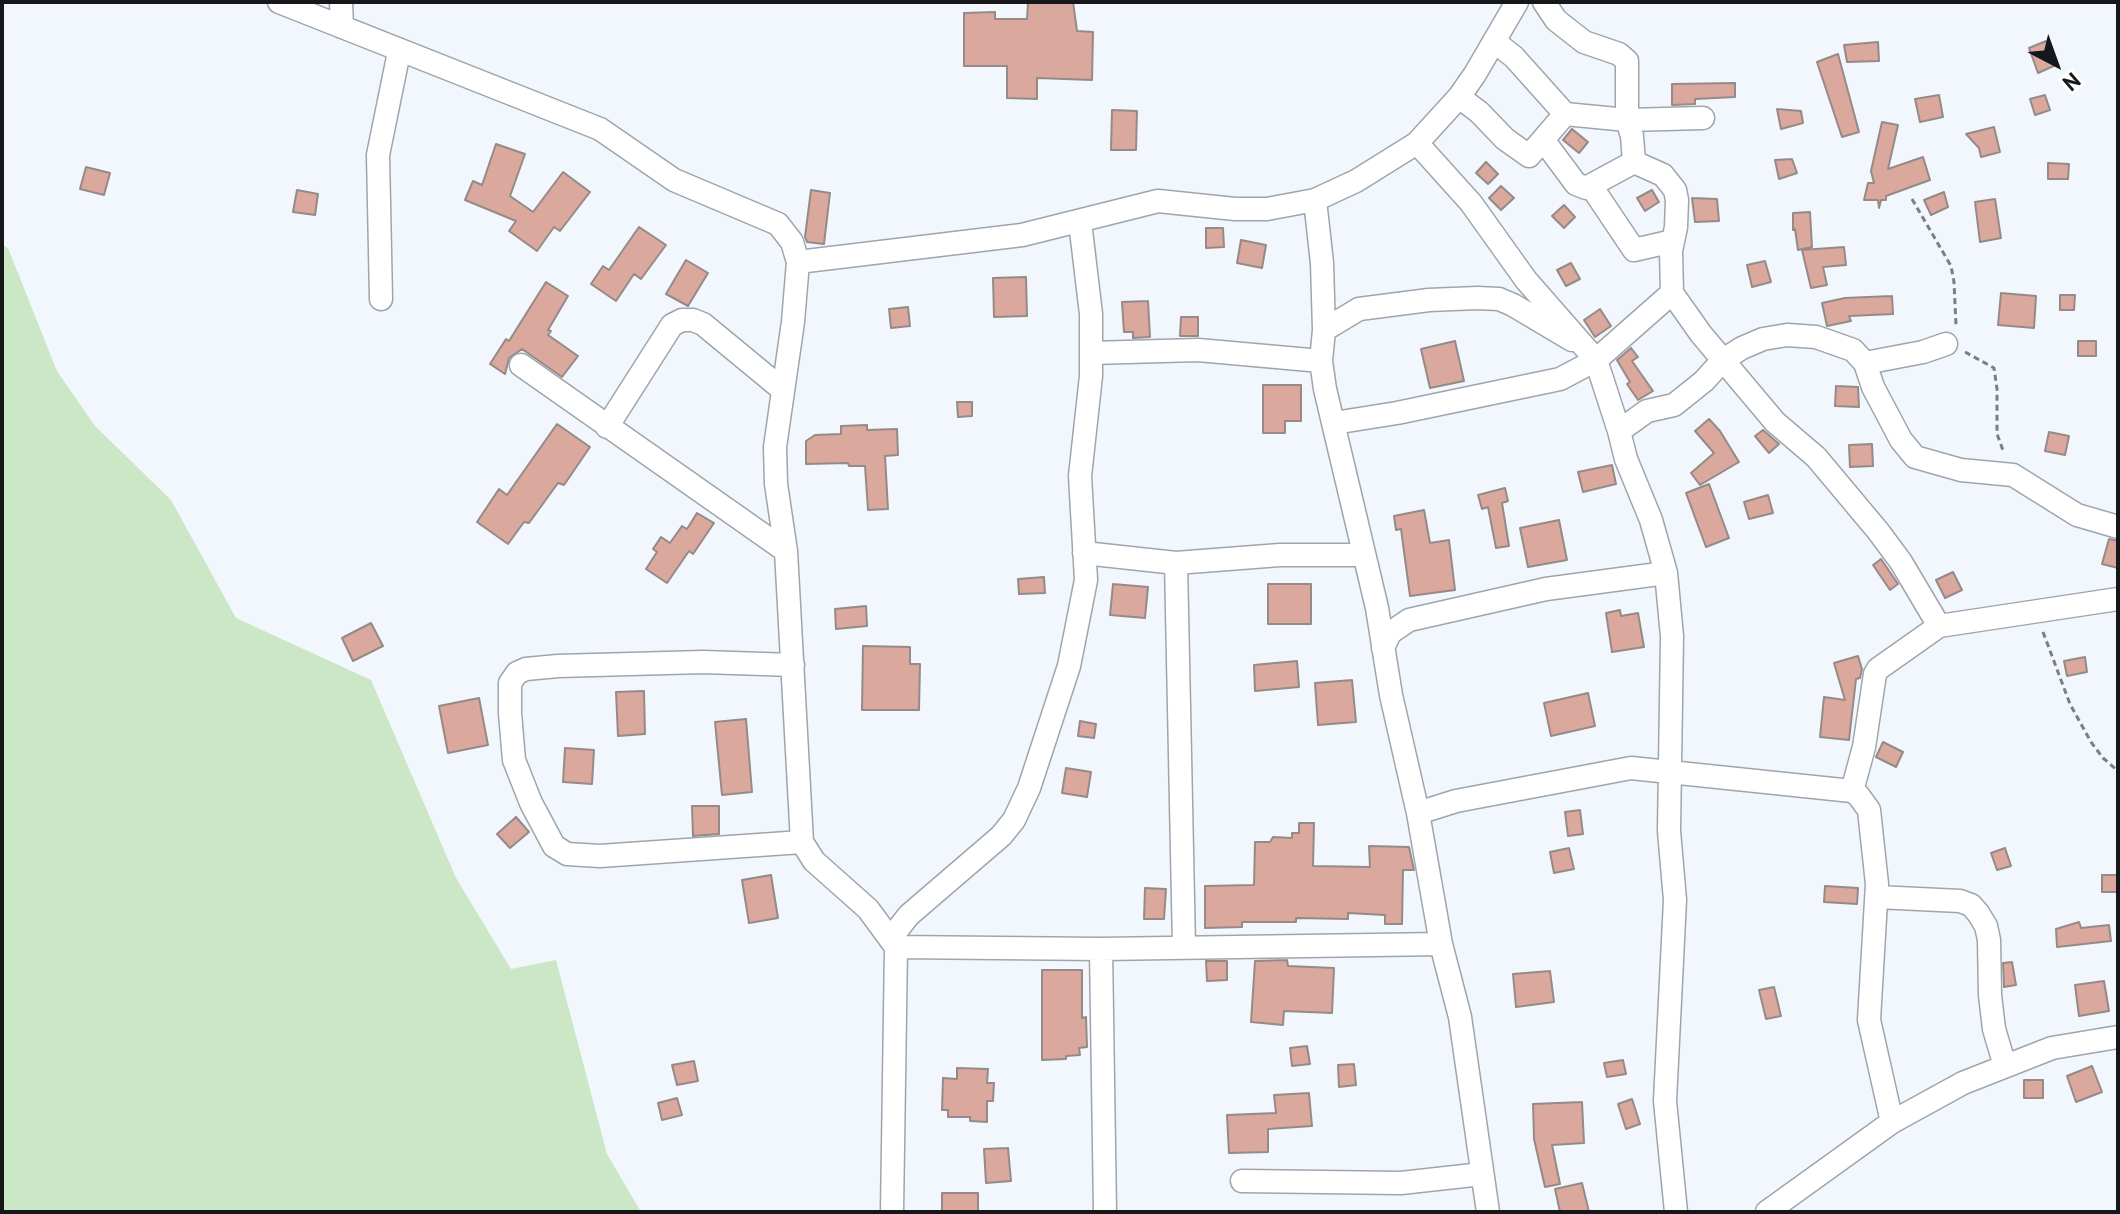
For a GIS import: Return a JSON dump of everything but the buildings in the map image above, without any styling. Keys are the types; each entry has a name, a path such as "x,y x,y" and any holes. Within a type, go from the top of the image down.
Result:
{"street":[{"path":"279,2 600,129 674,180 778,224 792,242 798,262 793,322 775,447 776,484 786,551 802,842 814,861 868,909 893,943"},
{"path":"341,2 342,27"},
{"path":"798,262 1022,235 1158,201 1267,209 1315,200 1356,181 1417,143 1459,97 1517,2"},
{"path":"1544,2 1556,20 1584,42 1619,54 1627,61 1627,120 1634,162"},
{"path":"1495,42 1514,57 1565,114 1627,120 1703,118"},
{"path":"381,299 378,155 399,52"},
{"path":"1459,97 1526,154 1532,154 1565,114"},
{"path":"1544,141 1576,184 1586,188 1634,162"},
{"path":"1417,143 1471,203 1526,280 1588,351 1651,520 1666,573 1672,636 1669,831 1675,900 1665,1101 1676,1212"},
{"path":"1634,162 1663,175 1675,190 1672,293 1775,422 1816,457 1840,484 1901,562 1939,626"},
{"path":"1591,186 1634,250 1673,241"},
{"path":"1315,200 1322,263 1324,330 1321,361 1377,608 1441,944 1460,1017 1488,1212"},
{"path":"892,1212 893,943 909,915 1001,836 1014,820 1029,788 1069,666 1086,580 1080,476 1087,431 1091,314 1080,222"},
{"path":"1334,423 1560,379 1588,351 1672,293"},
{"path":"1324,330 1359,309 1429,300 1499,299 1588,351"},
{"path":"607,427 672,325 682,320 703,324 783,390"},
{"path":"1619,431 1647,411 1674,405 1723,360 1763,339 1787,335 1816,337 1853,350 1865,363 1873,387 1901,440 1915,457 1961,470 2013,475 2077,515 2118,527"},
{"path":"1865,363 1923,352 1946,344"},
{"path":"1091,353 1198,350 1321,361"},
{"path":"521,365 786,551"},
{"path":"1084,553 1176,563 1280,555 1363,555"},
{"path":"1176,563 1184,947"},
{"path":"1383,648 1390,633 1399,625 1447,609 1546,589 1666,573"},
{"path":"1852,791 1869,723 1878,669 1939,626 2118,599"},
{"path":"793,665 703,662 526,669 517,673 510,683 510,713 514,760 531,803 554,846 567,854 600,856 802,842"},
{"path":"1418,813 1456,801 1631,768 1852,791 1866,803 1869,810 1877,897 1869,1020 1892,1122"},
{"path":"1877,897 1960,901 1971,905 1978,913 1986,926 1989,940 1993,1018 2005,1066"},
{"path":"893,943 1101,949 1441,944"},
{"path":"1101,949 1105,1212"},
{"path":"1767,1212 1892,1122 1963,1083 2052,1048 2118,1037"},
{"path":"1242,1181 1401,1183 1482,1174"}],"path":[{"path":"1912,199 1951,266 1957,334 1946,344 1994,368 1997,434 2013,475"},
{"path":"2039,612 2049,651 2070,704 2097,750 2118,771"}],"green space":[{"path":"2,245 8,248 57,371 95,426 171,500 236,618 371,680 456,878 511,969 556,960 607,1154 641,1212 2,1212"}]}
